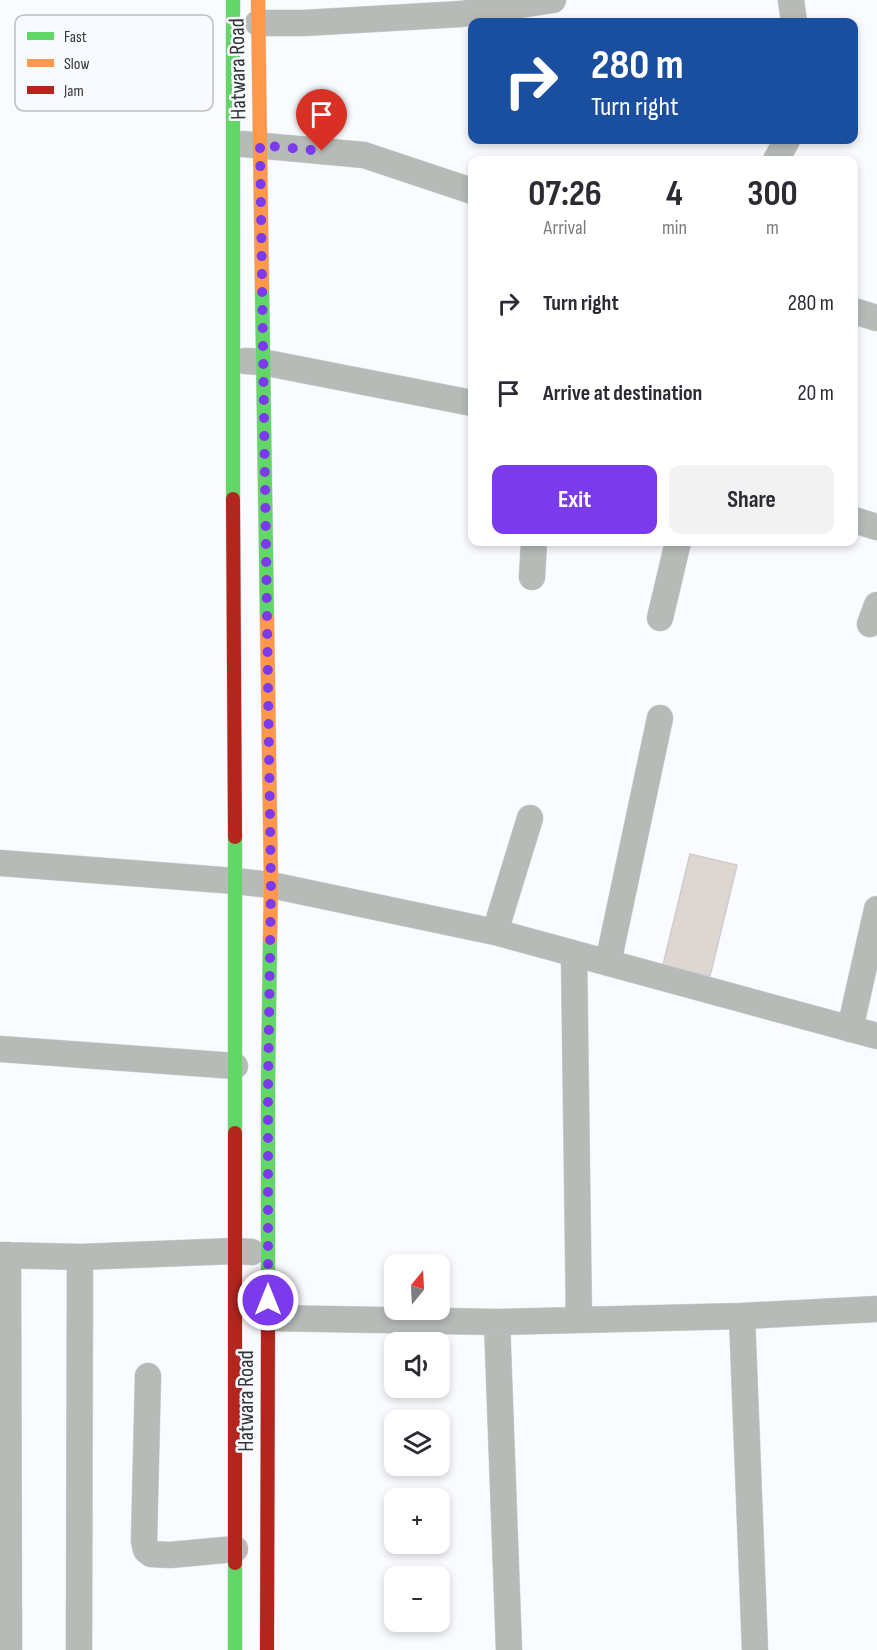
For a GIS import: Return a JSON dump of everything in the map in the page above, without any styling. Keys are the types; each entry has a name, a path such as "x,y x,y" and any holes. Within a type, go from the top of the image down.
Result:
{"street":[{"path":"233,0 232,360 236,881 235,1650"},
{"path":"258,11 304,23 461,14 553,0"},
{"path":"792,0 794,18"},
{"name":"Hatwara Road","path":"258,11 271,885 268,1088 267,1650"},
{"path":"234,144 364,156 468,190"},
{"path":"858,312 877,318"},
{"path":"232,360 262,362 468,402"},
{"path":"858,521 877,527"},
{"path":"532,577 534,546"},
{"path":"660,618 677,546"},
{"path":"608,963 660,718"},
{"path":"495,932 531,818"},
{"path":"0,863 271,885 495,932 877,1036"},
{"path":"850,1029 877,909"},
{"path":"574,954 579,1320"},
{"path":"0,1049 235,1066"},
{"path":"9,1650 4,1408 4,1255 80,1257 235,1251 268,1254"},
{"path":"79,1650 80,1257"},
{"path":"268,1318 497,1322 742,1316 877,1309"},
{"path":"742,1316 755,1650"},
{"path":"497,1322 509,1650"},
{"path":"148,1376 144,1541 147,1550 151,1554 170,1555 235,1548"}],"building":[{"path":"690,854 737,865 710,976 663,965"}],"traffic: fast":[{"path":"233,0 233,499"},
{"path":"262,288 267,619"},
{"path":"235,837 235,1133"},
{"path":"268,1324 270,938"},
{"path":"235,1563 235,1650"}],"traffic: slow":[{"path":"258,0 262,288"},
{"path":"267,619 270,938"}],"traffic: jam":[{"path":"233,499 235,837"},
{"path":"235,1133 235,1563"},
{"path":"267,1650 268,1324"}],"route":[{"path":"268,1300 271,885 260,145 322,151"}]}
